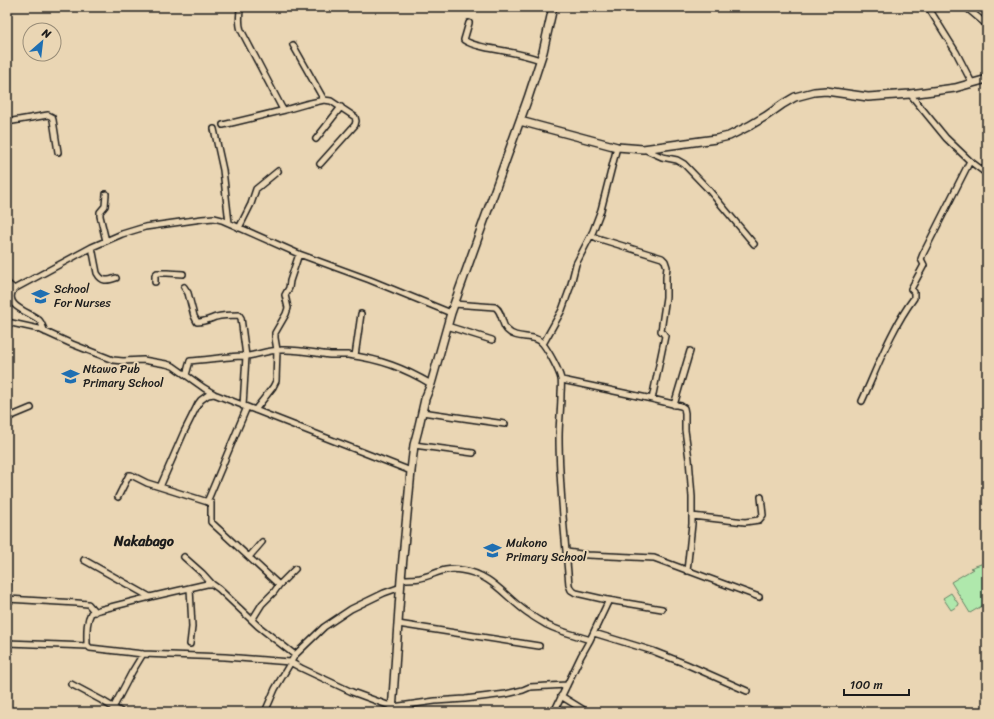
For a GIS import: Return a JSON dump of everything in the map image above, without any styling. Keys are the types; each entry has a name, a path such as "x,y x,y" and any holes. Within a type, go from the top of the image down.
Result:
{"street":[{"path":"240,7 239,22 241,30 283,110"},
{"path":"392,710 401,583 414,445 422,412 451,313 520,121 549,29 553,7"},
{"path":"928,7 956,52 972,83"},
{"path":"967,7 987,26"},
{"path":"469,23 464,40 467,42 479,46 531,56 540,60"},
{"path":"293,45 324,100"},
{"path":"520,121 617,147 643,149 729,136 795,97 814,92 826,91 868,97 910,94 955,88 987,79"},
{"path":"910,94 946,138 987,174"},
{"path":"223,125 306,104 324,100 331,101 355,117 356,121 355,125 320,164"},
{"path":"316,139 341,107"},
{"path":"7,122 48,115 52,117 58,152"},
{"path":"214,129 223,170 228,223"},
{"path":"543,344 562,310 570,288 576,264 591,235 601,210 617,147"},
{"path":"643,149 662,157 677,160 684,164 708,189 754,244"},
{"path":"862,401 893,333 914,298 914,292 911,289 924,265 921,259 923,254 970,160"},
{"path":"239,228 251,204 256,188 278,171"},
{"path":"106,194 105,206 100,212 100,216 106,241"},
{"path":"45,332 41,322 38,319 12,302 10,298 14,289 92,247 122,234 145,227 214,218 299,254 370,280 451,313"},
{"path":"591,235 662,258 665,261 667,267 666,297 661,331 665,336 652,399"},
{"path":"92,247 97,273 99,276 104,280 116,278"},
{"path":"255,410 273,387 276,380 277,350 275,333 288,308 285,295 289,288 299,254"},
{"path":"155,282 155,275 157,273 182,274"},
{"path":"7,283 14,289"},
{"path":"184,287 188,293 194,316 198,322 223,316 240,316 246,356 245,407 207,502"},
{"path":"454,304 495,307 498,309 506,329 509,332 518,336 539,340 543,344 562,380 559,436 560,470 569,586 571,590 576,593 608,600 662,609"},
{"path":"356,356 361,314"},
{"path":"7,322 33,327 113,360 144,360 173,366 214,394 411,470"},
{"path":"447,326 492,340"},
{"path":"186,375 190,361 246,356 277,350 356,356 395,366 431,384"},
{"path":"674,405 690,351"},
{"path":"562,380 652,399 684,408 685,430 690,466 692,516 687,571"},
{"path":"160,487 198,404 208,395 214,394"},
{"path":"7,418 32,408"},
{"path":"422,412 505,424"},
{"path":"414,445 474,452"},
{"path":"118,497 128,475 131,475 147,483 211,503 211,522 279,586"},
{"path":"692,516 745,522 759,520 763,516 761,497"},
{"path":"249,557 262,542"},
{"path":"567,552 588,555 651,558 759,597"},
{"path":"184,557 252,620 295,655"},
{"path":"84,560 150,597"},
{"path":"252,620 262,604 295,568"},
{"path":"265,712 275,689 290,662 295,655 324,627 351,609 401,583 443,570 450,569 473,572 499,587 516,604 546,625 590,640"},
{"path":"7,591 8,582"},
{"path":"88,646 88,624 91,613 150,597 212,584"},
{"path":"190,588 192,627 190,644"},
{"path":"7,599 77,602 88,604 95,612"},
{"path":"554,712 581,656 594,633 608,600"},
{"path":"398,624 538,646"},
{"path":"594,633 653,651 747,690"},
{"path":"7,643 88,646 90,648 101,650 143,654 225,657 290,662 392,710 435,701 506,694 530,687 567,685"},
{"path":"113,710 143,654"},
{"path":"71,684 101,700 113,710 122,712"},
{"path":"561,696 587,712"}],"green space":[{"path":"987,561 987,603 970,613 951,582 973,569 970,568"},
{"path":"951,593 959,605 951,610 943,598"}],"place":[{"name":"School For Nurses","path":"41,296"},
{"name":"Ntawo Pub Primary School","path":"70,376"},
{"name":"Mukono Primary School","path":"493,550"}],"district":[{"name":"Nakabago","path":"144,541"}]}
